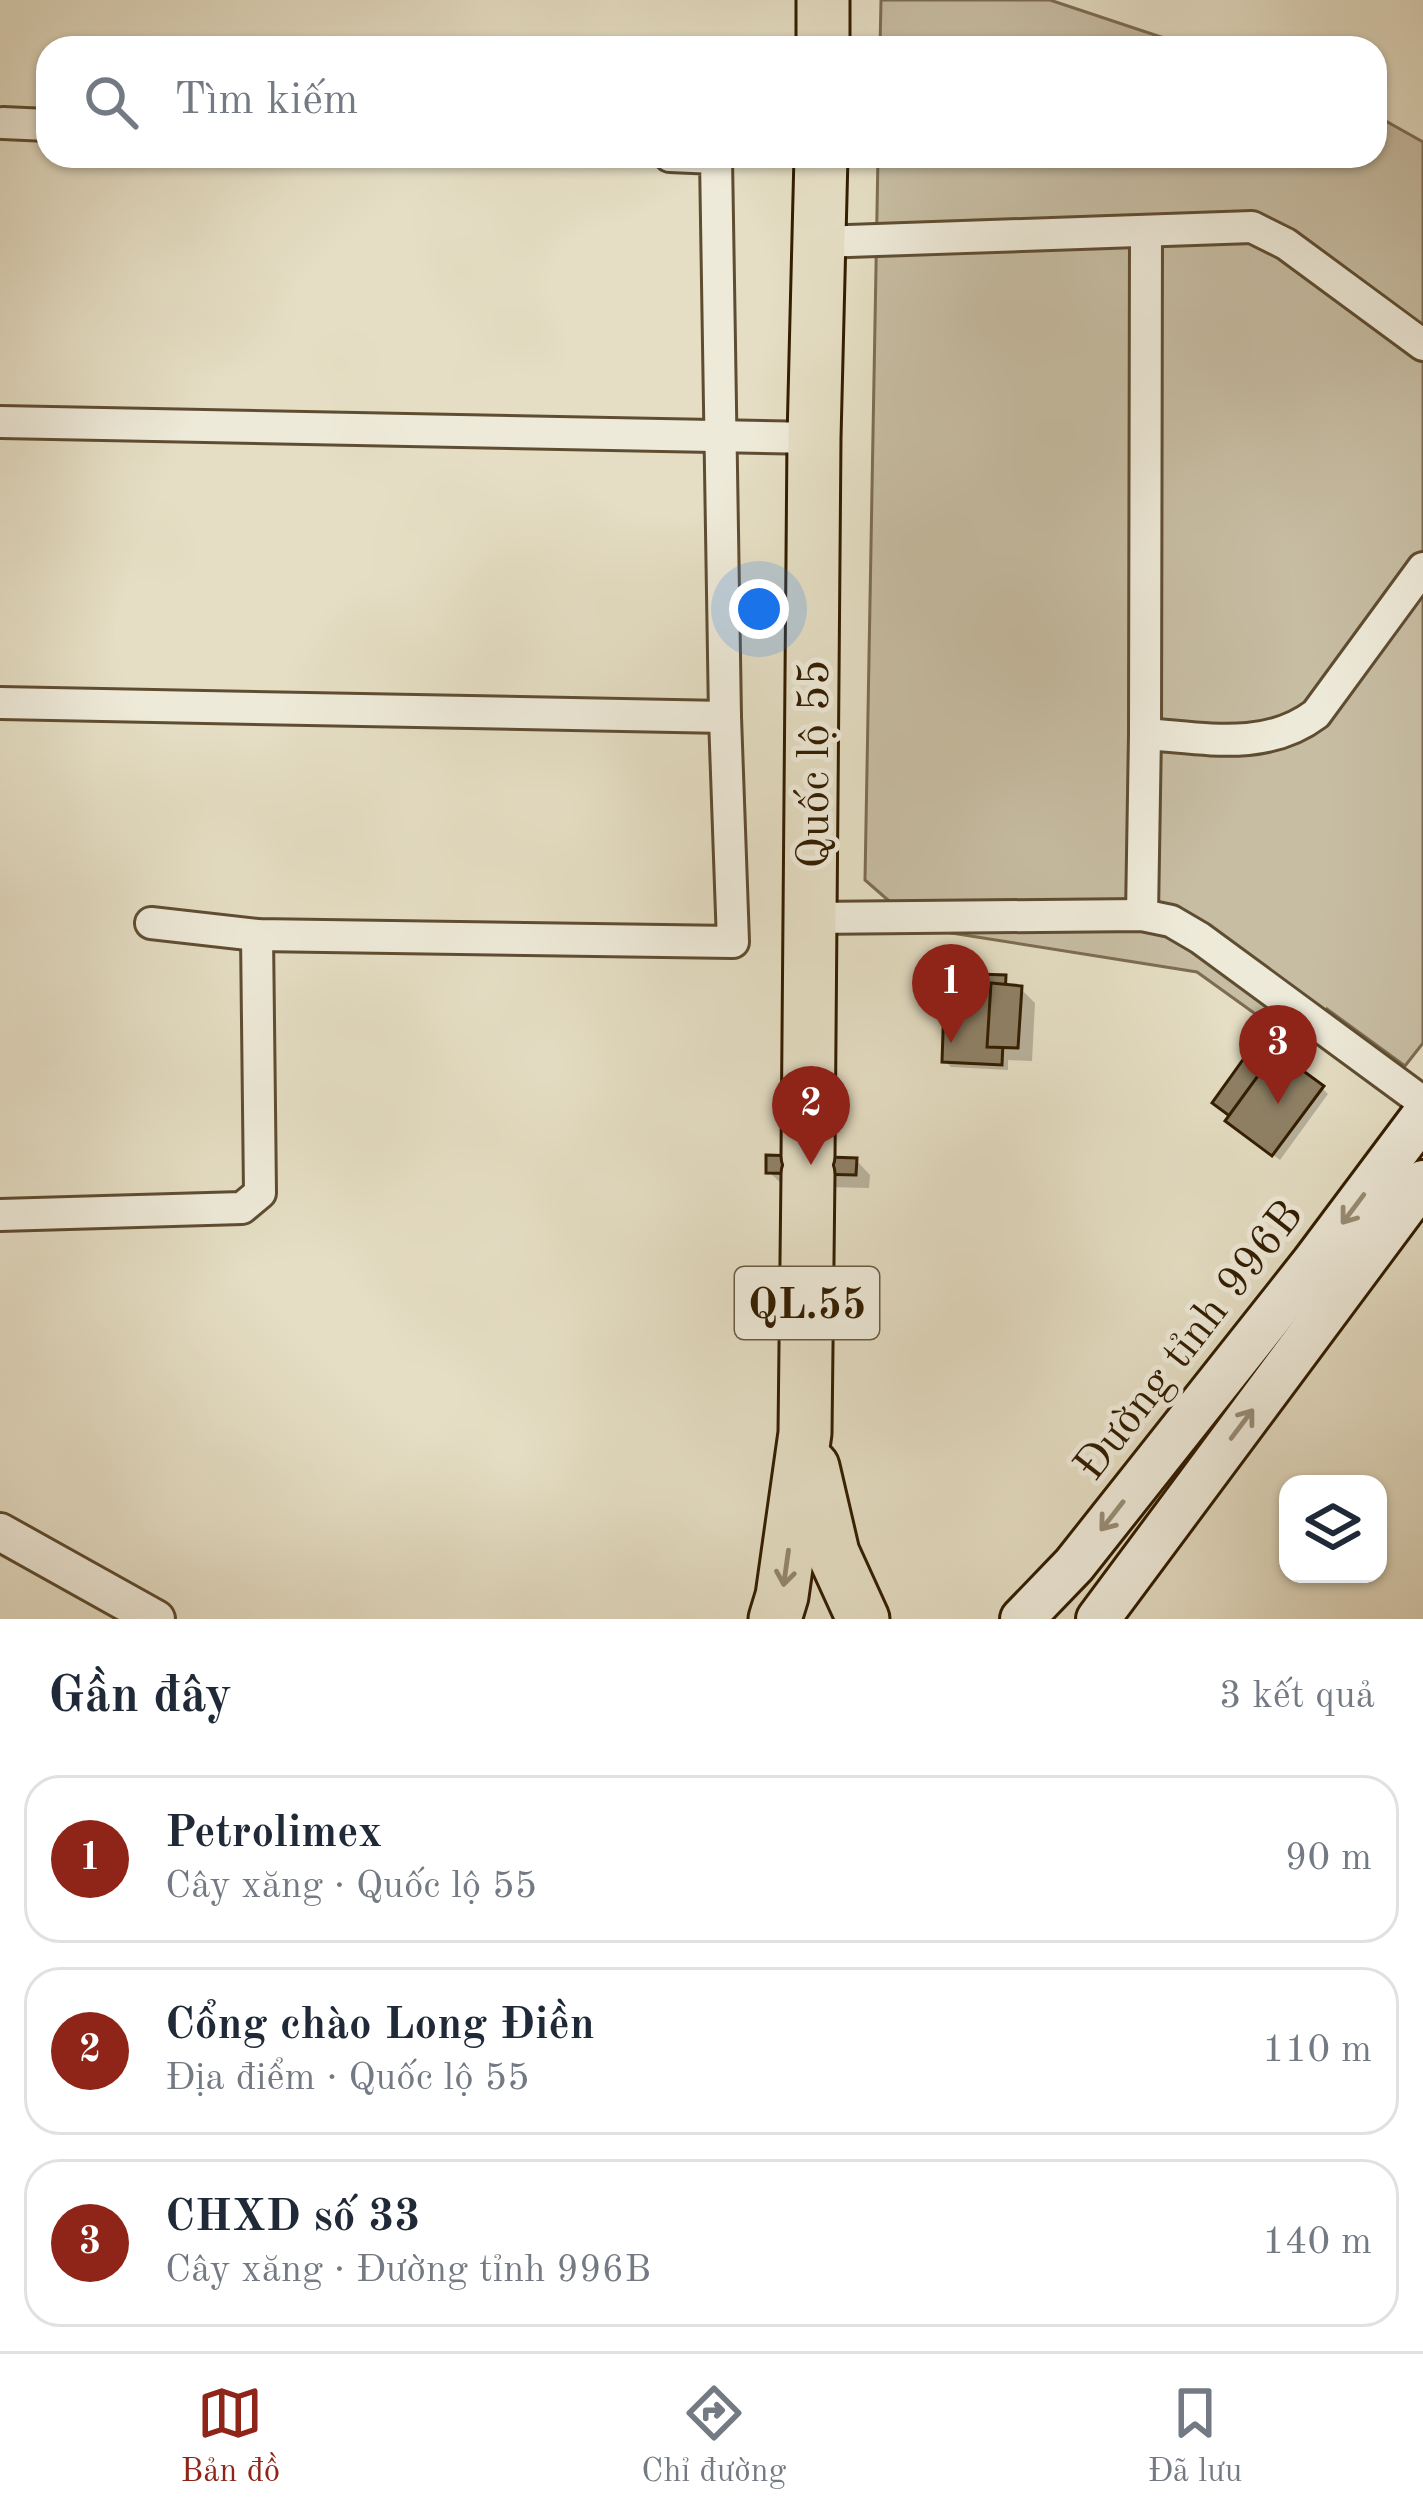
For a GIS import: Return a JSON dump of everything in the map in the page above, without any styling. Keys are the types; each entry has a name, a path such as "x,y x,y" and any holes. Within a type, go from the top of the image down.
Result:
{"highway":[{"path":"823,36 824,0"},
{"name":"Quốc lộ 55","path":"775,1619 806,1433 814,438 821,168"},
{"name":"Quốc lộ 55","path":"806,1433 833,1553 863,1619"}],"main road":[{"name":"Đường tỉnh 996B","path":"1022,1619 1088,1547 1423,1116"},
{"name":"Đường tỉnh 996B","path":"1098,1619 1423,1182"}],"street":[{"path":"3,123 36,124"},
{"path":"151,923 257,935 733,943 716,168"},
{"path":"820,242 1252,227 1286,244 1423,345"},
{"path":"1142,915 1146,232"},
{"path":"0,422 814,438"},
{"path":"1145,734 1220,740 1266,738 1295,730 1316,714 1423,568"},
{"path":"0,703 725,717"},
{"path":"811,918 1142,915 1171,922 1200,938 1423,1102"},
{"path":"0,1215 242,1208 260,1193 257,935"},
{"path":"5,1545 156,1619"}],"shaded area":[{"path":"881,0 1050,0 1158,36 880,36"},
{"path":"1387,122 1423,142 1423,1043 1405,1066 1327,1009 1312,1039 1261,1018 1197,972 920,928 865,880 878,168 1387,168"}],"building":[{"path":"945,973 1006,975 1002,1065 942,1062"},
{"path":"991,983 1022,986 1018,1048 987,1047"},
{"path":"1252,1047 1279,1067 1239,1123 1212,1103"},
{"path":"1276,1051 1324,1086 1272,1156 1225,1121"},
{"path":"766,1155 857,1158 856,1175 766,1173"}],"place":[{"name":"Petrolimex","path":"951,1043"},
{"name":"CHXD số 33","path":"1278,1104"},
{"name":"Cổng chào Long Điền","path":"811,1165"}]}
